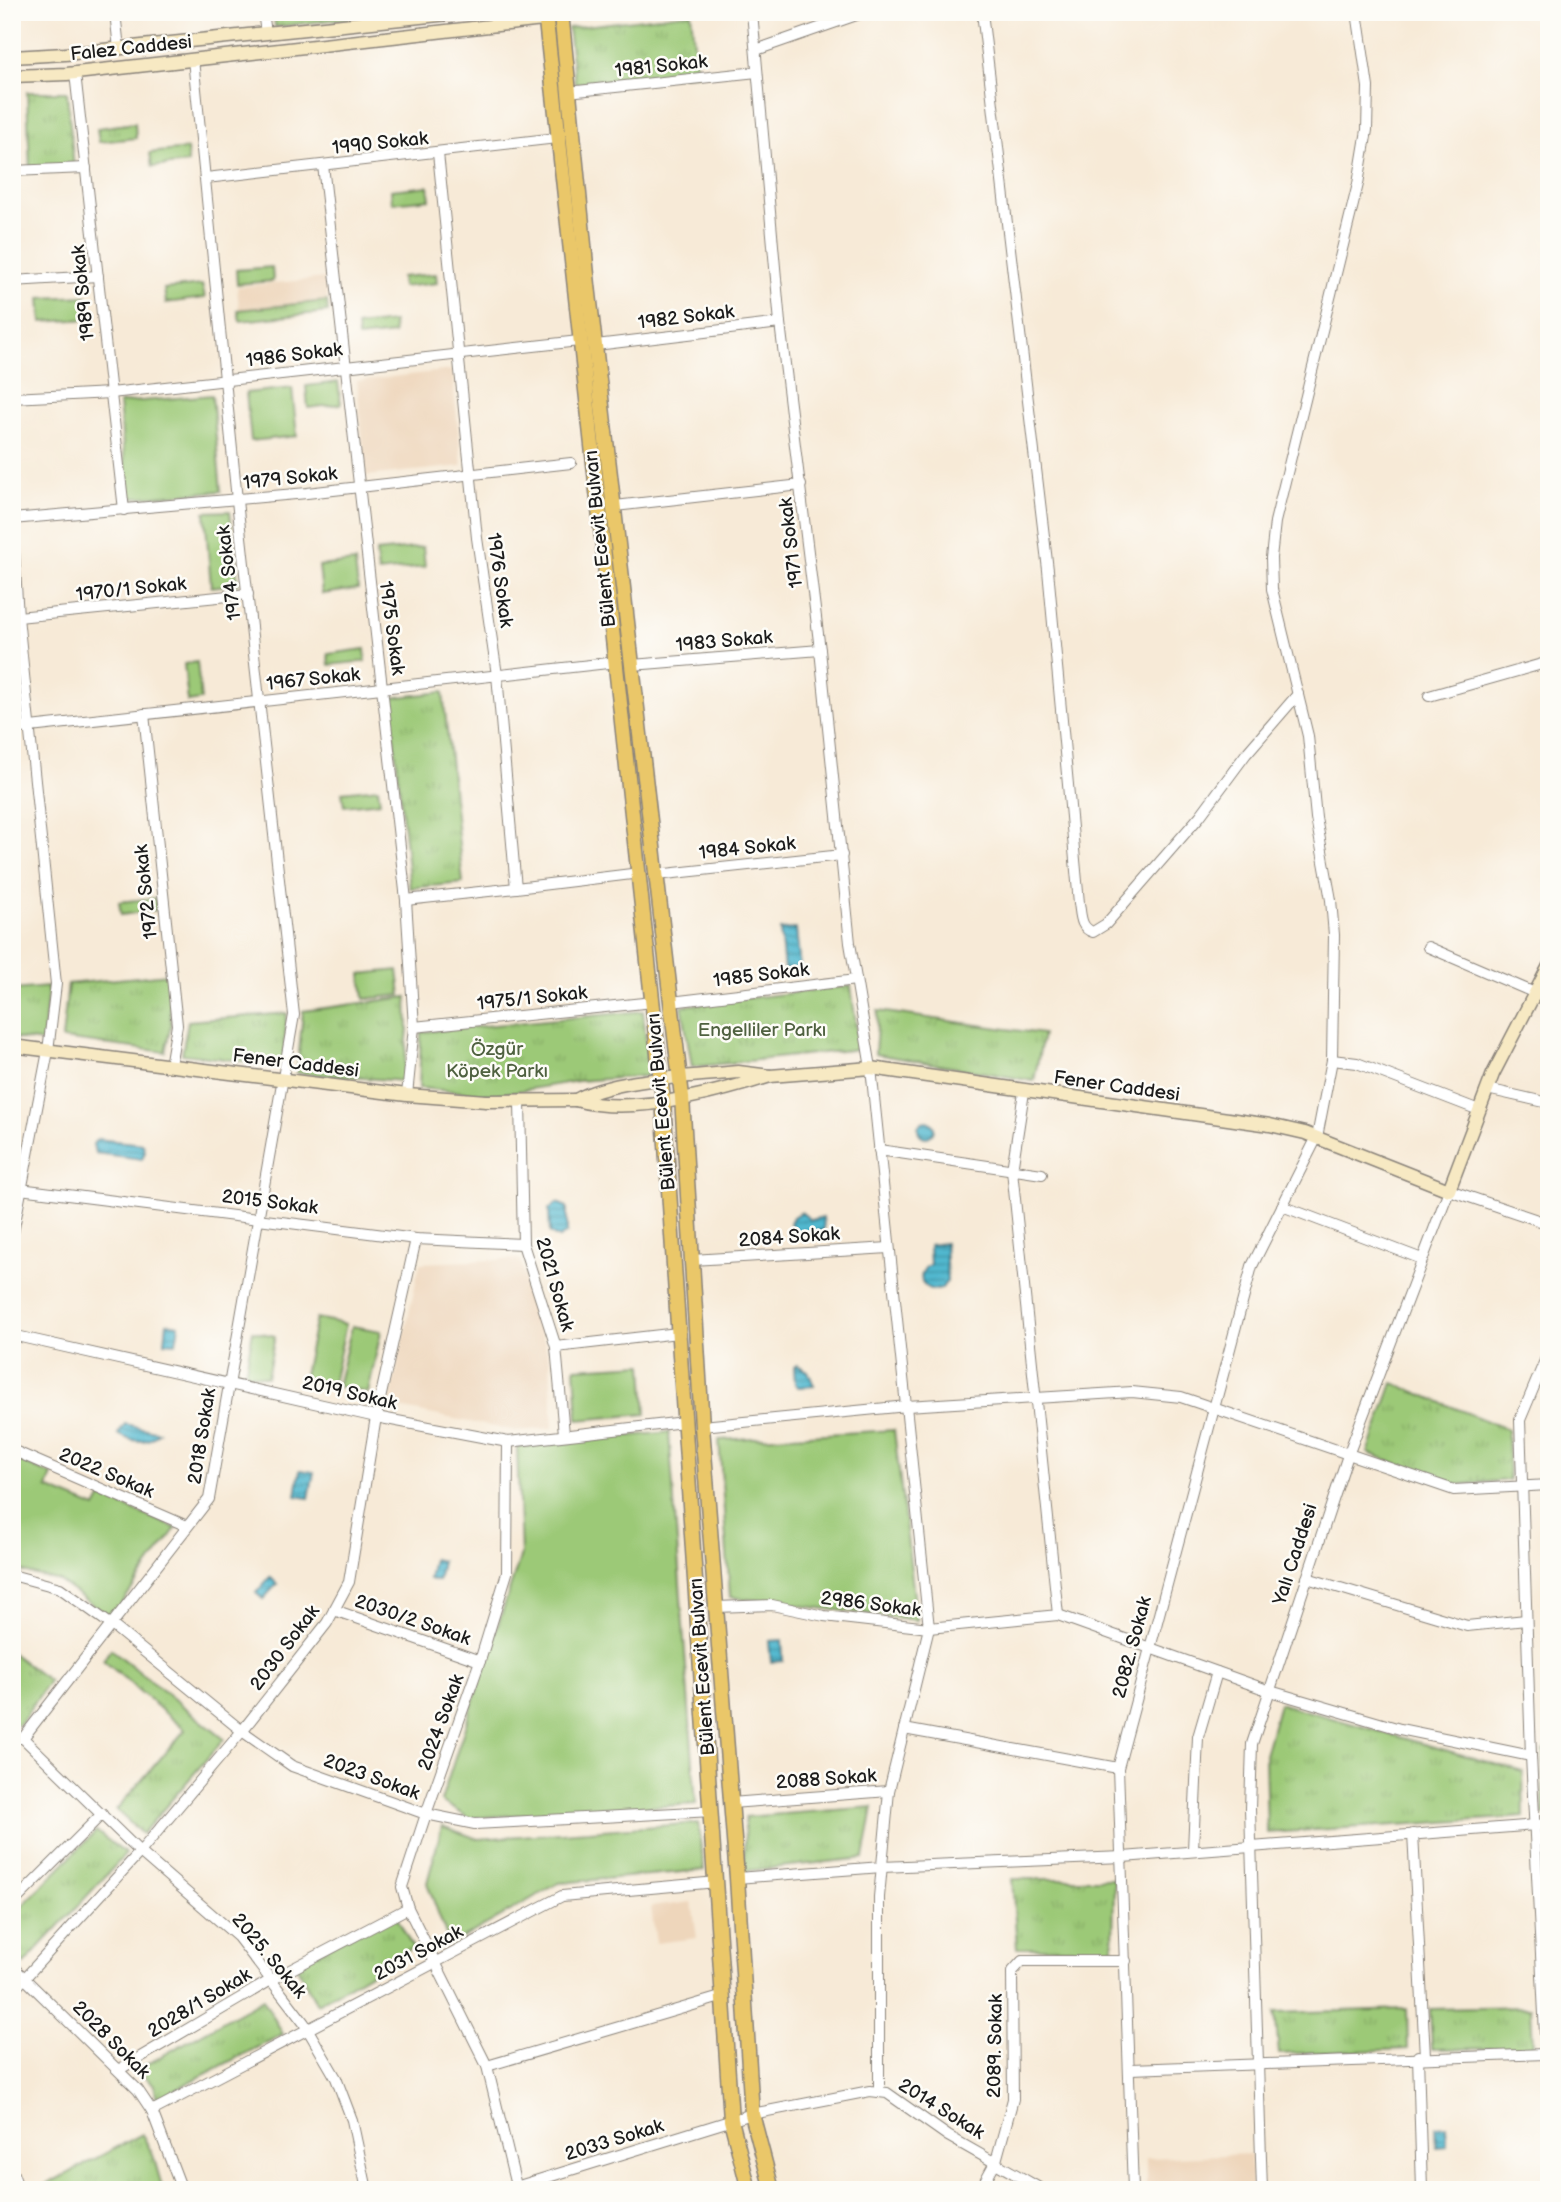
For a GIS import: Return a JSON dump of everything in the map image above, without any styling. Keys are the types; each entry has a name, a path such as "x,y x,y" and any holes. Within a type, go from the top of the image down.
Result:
{"main road":[{"name":"Bülent Ecevit Bulvarı","path":"552,14 568,92 682,1097 702,1426 721,1607 752,2113 772,2190"},
{"name":"Bülent Ecevit Bulvarı","path":"552,14 557,138 617,662 663,1100 731,2120 750,2190"}],"street":[{"path":"115,12 119,49"},
{"path":"263,12 266,33"},
{"name":"Falez Caddesi","path":"12,57 119,49 425,14 468,12"},
{"name":"1971 Sokak","path":"752,12 780,323 801,485 856,980 871,1068 929,1628"},
{"path":"756,50 865,12"},
{"path":"982,12 1048,570 1079,903 1082,924 1087,930 1093,932 1106,924 1200,816 1246,754 1298,694"},
{"name":"2082. Sokak","path":"1133,2190 1118,1768 1212,1407 1252,1266 1317,1137 1332,1060 1334,935 1331,900 1316,818 1308,736 1272,589 1271,558 1275,522 1357,184 1367,130 1368,88 1357,12"},
{"name":"Falez Caddesi","path":"12,76 75,73 552,14"},
{"path":"192,41 194,59"},
{"name":"1974 Sokak","path":"194,59 237,500 294,1015 282,1080"},
{"name":"1981 Sokak","path":"568,92 757,72"},
{"name":"1989 Sokak","path":"75,73 124,510"},
{"name":"1990 Sokak","path":"206,178 557,138"},
{"name":"1976 Sokak","path":"439,153 471,476 497,675 516,888"},
{"name":"1975 Sokak","path":"323,165 406,900 414,1027 407,1095"},
{"path":"12,171 86,168"},
{"path":"12,281 98,276"},
{"name":"1982 Sokak","path":"596,345 780,323"},
{"name":"1986 Sokak","path":"12,398 111,393 579,341"},
{"name":"1979 Sokak","path":"12,519 237,500 571,463"},
{"path":"615,506 801,485"},
{"path":"12,519 18,617 56,984 48,1051 17,1189 12,1238"},
{"name":"1970/1 Sokak","path":"18,617 248,594"},
{"name":"1983 Sokak","path":"632,665 820,650"},
{"name":"1967 Sokak","path":"12,729 617,662"},
{"path":"1429,696 1549,662"},
{"name":"1972 Sokak","path":"144,714 177,1025 170,1066"},
{"name":"1984 Sokak","path":"656,875 842,855"},
{"path":"406,900 640,873"},
{"path":"1428,947 1535,993"},
{"name":"Yalı Caddesi","path":"1262,2190 1250,1809 1252,1744 1348,1455 1422,1259 1487,1089 1549,966"},
{"name":"1985 Sokak","path":"671,1002 856,980"},
{"name":"1975/1 Sokak","path":"414,1027 653,1002"},
{"name":"Fener Caddesi","path":"12,1046 407,1095 520,1102 576,1100 587,1103 644,1104 770,1076 871,1068 1024,1092 1270,1125 1317,1137 1449,1190"},
{"path":"1332,1060 1357,1063 1479,1110"},
{"name":"Fener Caddesi","path":"576,1100 593,1090 660,1079 738,1072 770,1076"},
{"name":"2018 Sokak","path":"18,1738 113,1626 209,1499 227,1382 282,1080"},
{"path":"1487,1089 1549,1103"},
{"path":"1024,1092 1012,1170 1058,1615"},
{"name":"2021 Sokak","path":"520,1102 523,1244 556,1347 564,1434"},
{"path":"879,1150 1042,1174"},
{"name":"2015 Sokak","path":"17,1189 259,1217 416,1239 523,1244"},
{"path":"1449,1190 1549,1224"},
{"path":"1282,1206 1422,1259"},
{"name":"2030 Sokak","path":"12,1992 141,1852 242,1731 334,1610 349,1582 376,1417 416,1239"},
{"name":"2084 Sokak","path":"692,1260 889,1248"},
{"path":"556,1347 678,1333"},
{"name":"2019 Sokak","path":"12,1335 376,1417 508,1441 684,1422"},
{"path":"1130,2070 1547,2053 1531,1756 1520,1420 1549,1351"},
{"path":"702,1426 906,1406 1132,1392 1181,1397 1454,1490 1549,1485"},
{"name":"2024 Sokak","path":"426,1814 480,1661 507,1573 508,1441"},
{"name":"2022 Sokak","path":"12,1450 187,1526"},
{"name":"2023 Sokak","path":"12,1575 60,1588 113,1626 242,1731 292,1766 426,1814 402,1887 408,1908 487,2066 514,2189"},
{"path":"1307,1578 1467,1626 1526,1620"},
{"name":"2986 Sokak","path":"721,1607 772,1605 824,1616 929,1628 889,1791"},
{"name":"2030/2 Sokak","path":"334,1610 480,1661"},
{"path":"929,1628 1058,1615 1270,1691 1401,1729 1531,1756"},
{"path":"1193,1850 1198,1737 1217,1672"},
{"path":"904,1729 1118,1768"},
{"name":"2025. Sokak","path":"18,1738 238,1937 309,2031 336,2078 348,2110 367,2190"},
{"name":"2088 Sokak","path":"731,1803 889,1791 882,1867 879,2092"},
{"path":"426,1814 475,1824 712,1811"},
{"path":"12,1904 102,1814"},
{"path":"737,1878 882,1867 1123,1857 1549,1824"},
{"path":"1413,1834 1422,2056 1422,2190"},
{"name":"2031 Sokak","path":"152,2111 562,1896 717,1882"},
{"name":"2028/1 Sokak","path":"120,2070 271,1980 408,1908"},
{"name":"2089. Sokak","path":"981,2190 996,2161 1013,2099 1012,1972 1022,1961 1125,1961"},
{"name":"2028 Sokak","path":"12,1966 120,2070 152,2111 182,2190"},
{"path":"487,2066 724,1997"},
{"name":"2014 Sokak","path":"731,2120 752,2113 879,2092 887,2093 948,2136 1043,2190"},
{"name":"2033 Sokak","path":"514,2189 731,2120"},
{"path":"12,2171 19,2190"}],"shaded area":[{"path":"325,278 328,312 240,321 237,287"},
{"path":"452,370 462,466 366,476 357,381"},
{"path":"520,1259 550,1362 553,1428 515,1431 389,1406 420,1263"},
{"path":"692,1902 697,1938 656,1943 651,1907"},
{"path":"1251,2154 1251,2190 1146,2190 1146,2158"}],"green space":[{"path":"274,12 397,12 275,27"},
{"path":"691,13 697,74 575,84 568,28"},
{"path":"27,92 67,92 74,169 30,171"},
{"path":"135,123 136,138 99,142 97,128"},
{"path":"187,149 188,163 152,167 150,153"},
{"path":"428,186 430,199 392,203 391,190"},
{"path":"272,267 273,281 237,284 236,270"},
{"path":"436,274 437,283 402,287 401,277"},
{"path":"202,285 205,298 166,303 164,289"},
{"path":"87,296 89,319 42,322 40,298"},
{"path":"327,301 328,312 240,321 238,310"},
{"path":"393,322 394,334 358,338 357,326"},
{"path":"338,382 341,404 308,408 306,386"},
{"path":"292,388 297,436 251,441 246,393"},
{"path":"212,395 221,491 128,498 119,403"},
{"path":"230,511 238,584 211,587 205,512"},
{"path":"423,547 425,567 378,572 376,552"},
{"path":"355,562 358,589 322,594 319,566"},
{"path":"365,649 366,661 329,665 328,654"},
{"path":"197,662 201,700 188,702 184,664"},
{"path":"12,673 20,726 12,726"},
{"path":"443,692 463,883 410,888 390,698"},
{"path":"378,788 380,802 344,806 342,792"},
{"path":"155,898 156,910 121,915 119,902"},
{"path":"398,970 401,995 364,999 361,974"},
{"path":"168,974 171,1025 165,1052 62,1039 68,984"},
{"name":"Engelliler Parkı","path":"851,986 859,1049 692,1067 682,1006"},
{"path":"48,987 43,1042 12,1038 12,990"},
{"path":"407,997 408,1028 403,1081 297,1073 303,1011"},
{"name":"Özgür Köpek Parkı","path":"643,1011 649,1071 646,1076 578,1081 494,1095 419,1088 421,1032"},
{"path":"878,1011 1043,1034 1034,1081 875,1054"},
{"path":"287,1013 283,1066 182,1054 188,1021"},
{"path":"316,1318 346,1324 333,1384 303,1379"},
{"path":"352,1326 381,1331 368,1393 337,1386"},
{"path":"253,1331 275,1336 267,1377 245,1373"},
{"path":"643,1364 646,1414 578,1420 575,1368"},
{"path":"1393,1383 1507,1429 1509,1480 1454,1485 1368,1453"},
{"path":"894,1430 917,1620 730,1597 719,1440"},
{"path":"669,1432 696,1804 469,1818 441,1801 521,1554 517,1447"},
{"path":"12,1458 52,1475 47,1488 96,1508 102,1497 176,1528 111,1618 59,1581 12,1569"},
{"path":"111,1649 224,1739 142,1834 116,1810 185,1730 103,1660"},
{"path":"12,1653 49,1681 20,1724 12,1725"},
{"path":"1279,1703 1523,1772 1524,1817 1267,1833 1265,1755"},
{"path":"1544,1750 1549,1750 1549,1815 1543,1815"},
{"path":"873,1807 864,1858 744,1871 745,1817"},
{"path":"698,1823 704,1870 559,1883 450,1945 427,1883 442,1826 478,1839"},
{"path":"96,1831 126,1854 24,1964 12,1955 12,1916"},
{"path":"1012,1879 1114,1879 1113,1949 1017,1948"},
{"path":"394,1912 413,1948 317,2004 295,1964"},
{"path":"263,1999 283,2034 157,2099 154,2085 137,2070"},
{"path":"1531,2007 1533,2048 1432,2049 1430,2009"},
{"path":"1407,2009 1408,2049 1279,2054 1275,2013"},
{"path":"142,2134 153,2155 163,2190 36,2190"}],"water":[{"path":"796,929 800,968 784,970 780,930"},
{"path":"923,1121 929,1121 934,1129 932,1135 923,1137 918,1132 918,1126"},
{"path":"97,1139 143,1144 145,1151 142,1159 95,1153 93,1144"},
{"path":"557,1203 567,1207 567,1233 559,1238 550,1233 549,1209"},
{"path":"801,1212 811,1220 823,1217 824,1231 805,1232 793,1227 790,1223 793,1217"},
{"path":"945,1243 947,1281 941,1289 929,1289 921,1278 930,1264 929,1245"},
{"path":"167,1323 179,1325 176,1343 165,1342"},
{"path":"797,1365 808,1371 814,1386 798,1387 795,1384 794,1367"},
{"path":"125,1424 159,1432 150,1439 128,1439 118,1434"},
{"path":"300,1470 314,1472 309,1498 296,1496"},
{"path":"433,1559 442,1561 438,1581 429,1579"},
{"path":"270,1577 277,1584 263,1599 256,1593"},
{"path":"782,1640 783,1661 771,1662 769,1641"},
{"path":"1446,2126 1447,2146 1437,2147 1436,2127"}]}
